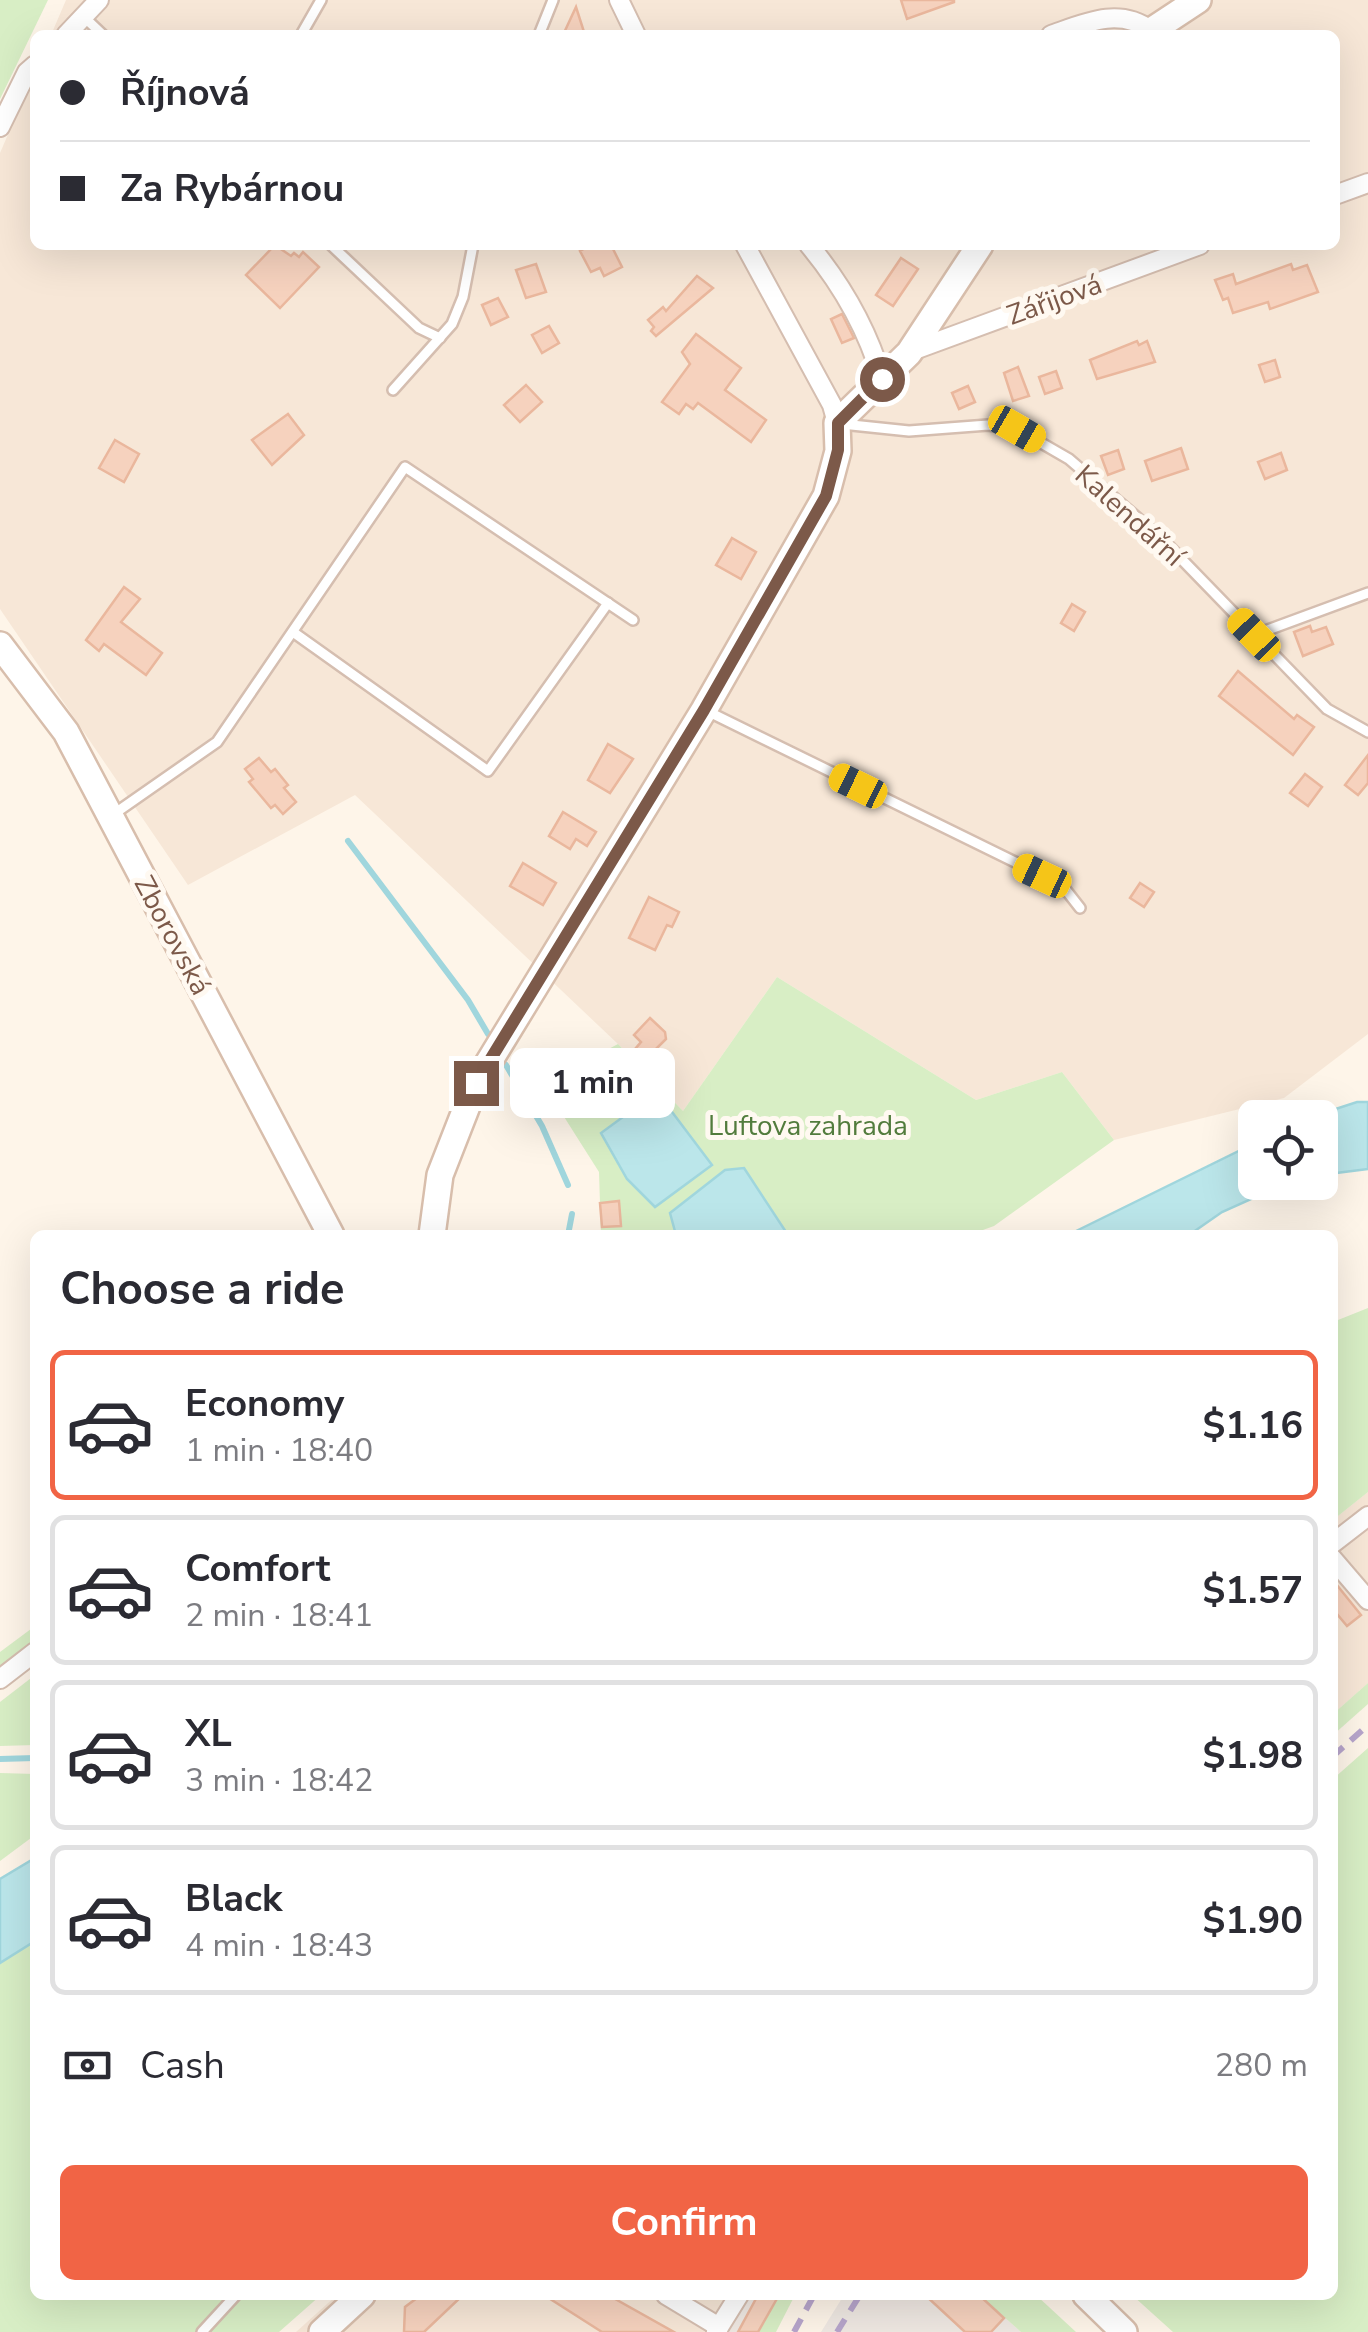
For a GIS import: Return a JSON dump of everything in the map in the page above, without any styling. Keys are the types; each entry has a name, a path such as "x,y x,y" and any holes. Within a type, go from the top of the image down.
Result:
{"street":[{"path":"70,30 99,0"},
{"path":"619,0 634,30"},
{"path":"1151,30 1198,0"},
{"path":"1067,30 1101,19 1124,17 1145,30"},
{"path":"0,127 30,69"},
{"path":"1340,193 1368,183"},
{"path":"433,1230 440,1175 476,1083 704,710 826,496 838,450 838,423 832,404 748,250"},
{"path":"813,250 838,281 861,322 882,379"},
{"path":"838,423 909,353 977,250"},
{"name":"Zářijová","path":"909,353 1187,250"},
{"name":"Zborovská","path":"0,645 66,732 328,1230"},
{"path":"1338,1539 1368,1516"},
{"path":"1338,1565 1368,1600"},
{"path":"0,1679 30,1656"},
{"path":"322,2332 357,2300"},
{"path":"673,2300 718,2330 736,2300"},
{"path":"1091,2300 1124,2332"}],"lane":[{"path":"304,30 321,0"},
{"path":"541,30 553,0"},
{"path":"82,16 97,30"},
{"path":"336,250 419,328 440,338"},
{"path":"394,390 452,324 463,297 471,250"},
{"name":"Kalendářní","path":"838,423 909,431 988,425 1017,429 1068,459 1162,539 1328,709 1368,732"},
{"path":"110,816 216,742 404,467 633,620"},
{"path":"1254,635 1368,593"},
{"path":"293,632 488,771 608,603"},
{"path":"704,710 1062,886 1080,908"},
{"path":"202,2332 231,2300"}],"shaded area":[{"path":"66,0 1368,0 1368,1034 1284,1098 1238,1100 1238,1109 1114,1140 1062,1072 976,1100 777,977 683,1111 618,1044 355,795 188,885 0,609 0,153 30,84 30,250 1340,250 1340,30 53,30"},
{"path":"1368,1492 1368,1683 1338,1710 1338,1516"},
{"path":"331,2300 736,2300 716,2332 296,2332"},
{"path":"736,2300 776,2300 759,2332 716,2332"},
{"path":"841,2300 985,2300 1021,2332 821,2332"}],"green space":[{"path":"0,0 48,0 30,30 0,99"},
{"name":"Luftova zahrada","path":"777,977 976,1100 1062,1072 1114,1140 983,1230 601,1230 599,1172 554,1101 552,1079 618,1044 683,1111"},
{"path":"1368,1308 1368,1492 1338,1516 1338,1320"},
{"path":"30,1630 30,1646 0,1670 0,1652"},
{"path":"30,1679 30,1745 0,1746 0,1702"},
{"path":"1368,1683 1368,1704 1338,1731 1338,1710"},
{"path":"1368,1748 1368,2332 1173,2332 1138,2300 1338,2300 1338,1775"},
{"path":"0,1773 30,1774 30,1839 0,1861"},
{"path":"30,1944 30,2300 315,2300 279,2332 0,2332 0,1963"},
{"path":"776,2300 792,2300 776,2332 759,2332"},
{"path":"985,2300 1041,2300 1076,2332 1021,2332"}],"water":[{"path":"657,1092 712,1165 655,1207 627,1179 601,1133"},
{"path":"1368,1102 1368,1169 1338,1173 1338,1108"},
{"path":"1238,1151 1238,1200 1249,1200 1196,1230 1078,1230"},
{"path":"744,1168 785,1230 675,1230 670,1213 725,1170"},
{"path":"30,1861 30,1944 0,1963 0,1879"}],"building":[{"path":"901,0 954,0 954,2 907,19"},
{"path":"576,7 583,30 565,30"},
{"path":"270,250 299,257 303,252 319,267 280,308 246,275"},
{"path":"614,250 622,267 604,276 600,268 591,272 580,251"},
{"path":"901,258 918,269 893,306 876,295"},
{"path":"536,264 546,292 526,298 516,270"},
{"path":"1291,264 1293,270 1307,265 1318,292 1270,309 1268,302 1233,313 1215,280 1233,274 1236,284"},
{"path":"697,276 713,288 656,336 648,320 663,307 666,311"},
{"path":"498,298 508,317 491,325 482,305"},
{"path":"842,314 854,338 842,343 831,319"},
{"path":"549,326 559,343 542,353 532,335"},
{"path":"696,334 741,368 725,390 766,420 751,442 698,403 693,409 686,404 679,414 662,402 690,364 682,352"},
{"path":"1137,341 1139,345 1147,341 1155,362 1097,379 1090,360"},
{"path":"1275,360 1280,377 1265,382 1259,365"},
{"path":"1018,367 1029,396 1013,401 1004,373"},
{"path":"1056,371 1062,388 1045,394 1039,377"},
{"path":"526,385 542,402 520,422 504,405"},
{"path":"968,386 975,402 959,409 952,393"},
{"path":"288,414 304,435 272,465 252,440"},
{"path":"115,440 139,454 124,482 99,468"},
{"path":"1181,448 1188,469 1152,481 1145,461"},
{"path":"1118,450 1124,469 1108,475 1101,456"},
{"path":"1281,453 1287,470 1265,479 1258,462"},
{"path":"732,538 756,552 741,579 716,565"},
{"path":"124,587 140,599 121,622 162,653 146,675 104,644 99,651 86,640"},
{"path":"1072,604 1085,612 1074,631 1061,623"},
{"path":"1310,626 1312,632 1326,627 1333,644 1303,656 1294,632"},
{"path":"1238,671 1294,719 1297,715 1314,727 1293,755 1219,696"},
{"path":"608,744 633,759 610,793 588,780"},
{"path":"1368,755 1368,783 1358,795 1345,785"},
{"path":"259,758 271,772 275,769 296,802 283,814 275,805 271,808 249,782 253,779 245,769"},
{"path":"1305,774 1322,787 1308,806 1290,793"},
{"path":"563,812 596,832 587,846 576,839 570,849 549,836"},
{"path":"523,863 556,883 543,905 510,886"},
{"path":"1140,883 1154,892 1144,907 1130,898"},
{"path":"649,897 679,912 672,927 667,925 655,950 629,938"},
{"path":"650,1018 665,1032 666,1039 647,1058 636,1048 641,1042 634,1035"},
{"path":"619,1201 621,1226 602,1227 600,1203"},
{"path":"1338,1586 1361,1615 1347,1626 1338,1615"},
{"path":"414,2300 458,2300 424,2332 404,2332 405,2307"},
{"path":"552,2300 617,2300 674,2332 602,2332"},
{"path":"755,2300 776,2300 758,2332 738,2332"},
{"path":"930,2300 984,2300 1004,2318 991,2332 965,2332"}],"waterway":[{"path":"348,841 468,1000 488,1034"},
{"path":"506,1065 542,1126 568,1185"},
{"path":"569,1230 572,1214"},
{"path":"0,1759 30,1758"}],"railway":[{"path":"1338,1752 1368,1725"},
{"path":"794,2332 811,2300"},
{"path":"837,2332 857,2300"}],"route":[{"path":"476,1083 704,710 826,496 838,450 838,423 882,379"}]}
